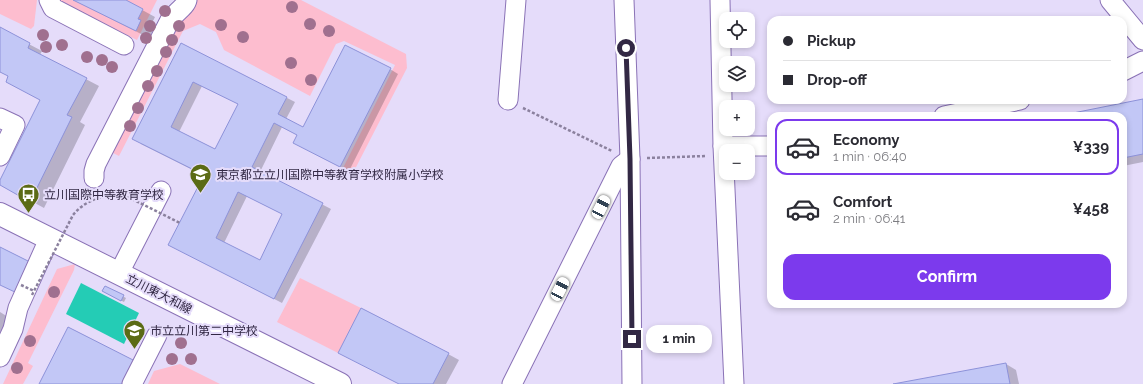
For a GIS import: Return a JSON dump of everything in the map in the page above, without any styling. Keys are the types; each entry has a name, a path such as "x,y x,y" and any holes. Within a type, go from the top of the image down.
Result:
{"main road":[{"name":"立川東大和線","path":"0,214 340,384"}],"street":[{"path":"50,0 53,8 124,45"},
{"path":"94,178 96,164 170,20 174,14 186,4 187,0"},
{"path":"508,100 516,0"},
{"path":"624,0 630,159 632,384"},
{"path":"720,0 723,144"},
{"path":"1110,0 1123,16"},
{"path":"1127,21 1143,40"},
{"path":"1127,69 1143,62"},
{"path":"963,112 1001,104"},
{"path":"0,118 15,125 0,156"},
{"path":"755,146 767,146"},
{"path":"512,384 621,166 630,159"},
{"path":"725,180 734,384"},
{"path":"119,273 161,191"},
{"path":"0,357 13,329 18,308 50,239"},
{"path":"132,384 157,335"}],"path":[{"path":"32,295 73,215 78,208 92,200 122,196 130,198 180,223"},
{"path":"21,285 34,291"}],"shaded area":[{"path":"0,0 37,0 34,26 31,29 0,14"},
{"path":"60,0 157,0 137,40 61,2"},
{"path":"192,0 301,0 406,54 407,68 353,173 343,168 395,65 344,41 336,44 310,96 224,50 216,32 200,24 183,31 119,156 109,151 171,30"},
{"path":"75,264 74,270 28,363 33,366 23,384 3,384 57,269"},
{"path":"300,278 361,308 338,353 277,322"},
{"path":"81,283 139,313 124,344 66,314"},
{"path":"180,364 220,384 148,384 154,371"}],"building":[{"path":"73,0 126,0 143,9 138,19 141,20 136,31"},
{"path":"0,27 30,43 28,48 87,78 67,115 72,117 30,202 0,185 0,180 40,100 6,82 8,76 0,72"},
{"path":"181,43 287,97 278,114 303,127 345,45 391,68 340,167 293,143 297,135 274,123 252,167 323,203 274,299 168,245 204,175 132,139","holes":["193,82 238,104 215,149 171,127","238,192 282,214 260,260 216,238"]},
{"path":"1143,99 1143,154 1127,157 1127,112 1078,112 1118,104 1127,104 1127,102"},
{"path":"0,247 32,263 17,293 0,285"},
{"path":"105,286 124,295 121,301 102,291"},
{"path":"361,308 449,353 433,384 399,384 338,353"},
{"path":"68,327 139,363 128,384 39,384"},
{"path":"1006,363 1010,384 893,384"}],"place":[{"name":"東京都立立川国際中等教育学校附属小学校","path":"200,194"},
{"name":"立川国際中等教育学校","path":"29,214"},
{"name":"市立立川第二中学校","path":"134,350"}],"route":[{"path":"626,48 630,159 632,339"}]}
